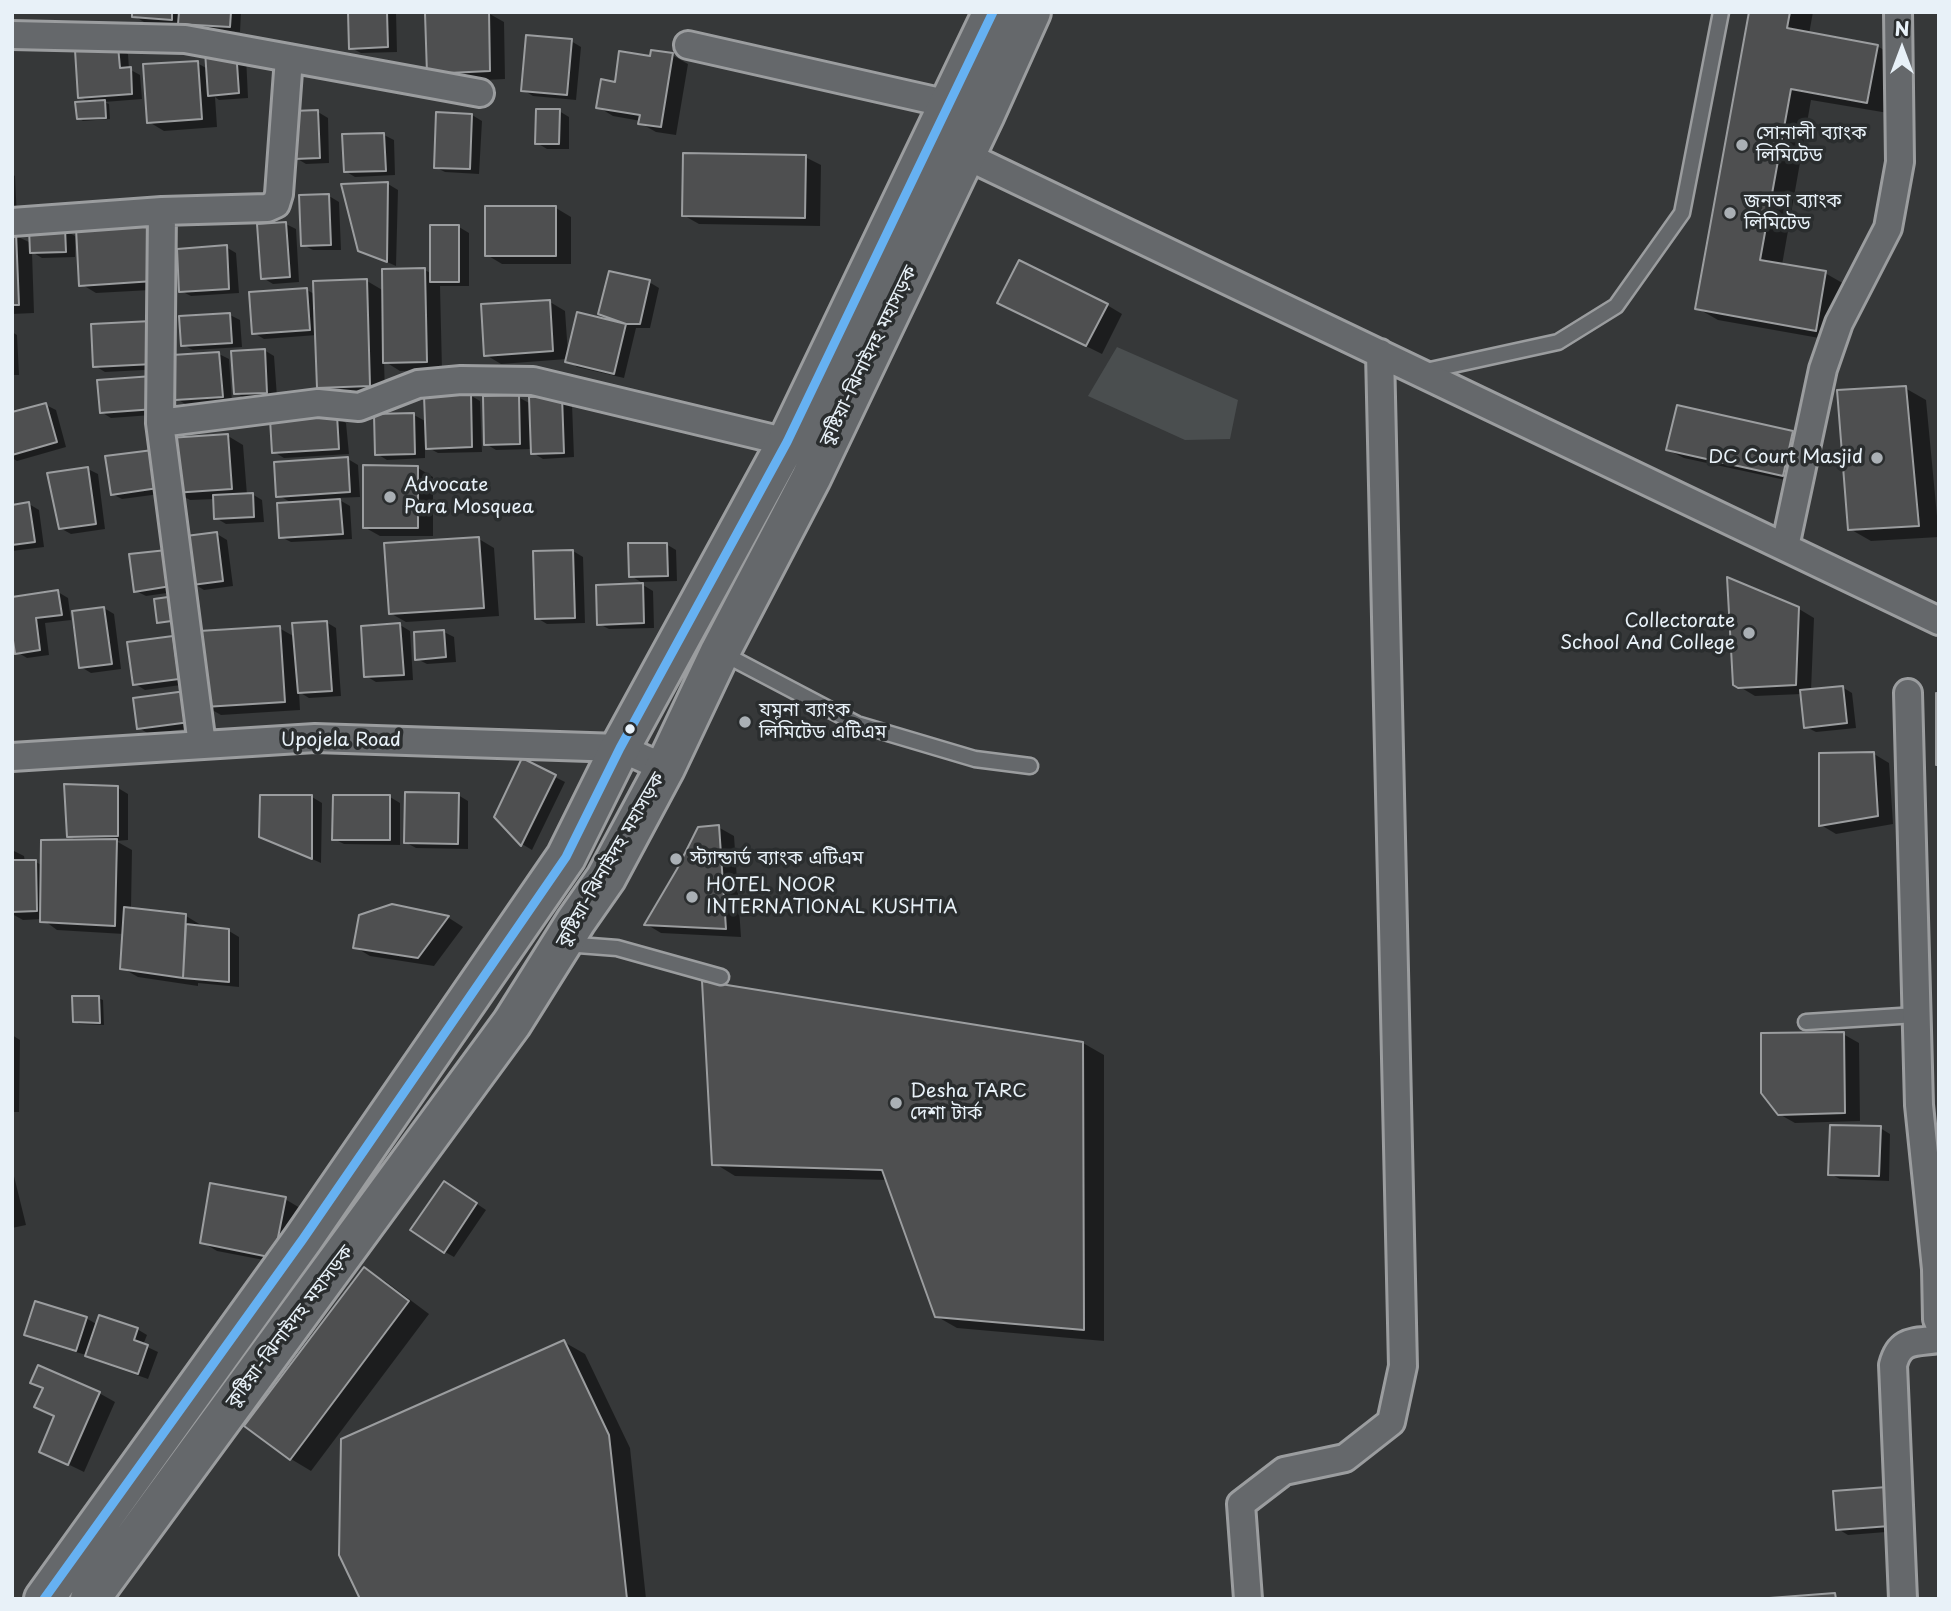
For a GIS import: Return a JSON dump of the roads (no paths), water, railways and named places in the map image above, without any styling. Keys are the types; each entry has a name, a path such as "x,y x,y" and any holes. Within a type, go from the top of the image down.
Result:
{"highway":[{"name":"কুষ্টিয়া-ঝিনাইদহ মহাসড়ক","path":"90,1599 512,1023 606,878 665,768 720,652 811,478 949,148 948,104 993,12"},
{"name":"কুষ্টিয়া-ঝিনাইদহ মহাসড়ক","path":"44,1599 303,1239 566,857 620,748 787,442 949,148 1031,12"},
{"path":"157,1441 188,1464"}],"street":[{"path":"1785,547 1823,369 1844,313 1888,228 1900,162 1898,12"},
{"path":"12,35 185,39 480,93"},
{"path":"688,45 948,104"},
{"path":"12,222 162,211 267,208 276,204 279,194 289,58"},
{"path":"949,148 1939,621"},
{"path":"162,211 160,423 202,745"},
{"path":"1248,1599 1241,1504 1284,1471 1345,1458 1391,1422 1404,1366 1380,353"},
{"path":"160,423 318,403 359,407 418,384 461,380 533,381 787,442"},
{"path":"1908,694 1914,937 1918,993 1928,1014 1919,1105 1939,1324"},
{"name":"Upojela Road","path":"12,757 315,738 620,748 665,768"},
{"path":"1903,1599 1894,1365 1897,1351 1903,1345 1939,1339"}],"lane":[{"path":"1420,372 1558,342 1616,306 1682,213 1721,12"},
{"path":"720,652 857,724 975,759 1030,766"},
{"path":"563,944 617,948 721,977"},
{"path":"1805,1022 1928,1014"}],"place":[{"name":"সোনালী ব্যাংক লিমিটেড","path":"1742,145"},
{"name":"জনতা ব্যাংক লিমিটেড","path":"1730,213"},
{"name":"DC Court Masjid","path":"1877,458"},
{"name":"Advocate Para Mosquea","path":"390,497"},
{"name":"Collectorate School And College","path":"1749,633"},
{"name":"যমুনা ব্যাংক লিমিটেড এটিএম","path":"745,722"},
{"name":"স্ট্যান্ডার্ড ব্যাংক এটিএম","path":"676,859"},
{"name":"HOTEL NOOR INTERNATIONAL KUSHTIA","path":"692,897"},
{"name":"Desha TARC দেশা টার্ক","path":"896,1103"}]}
